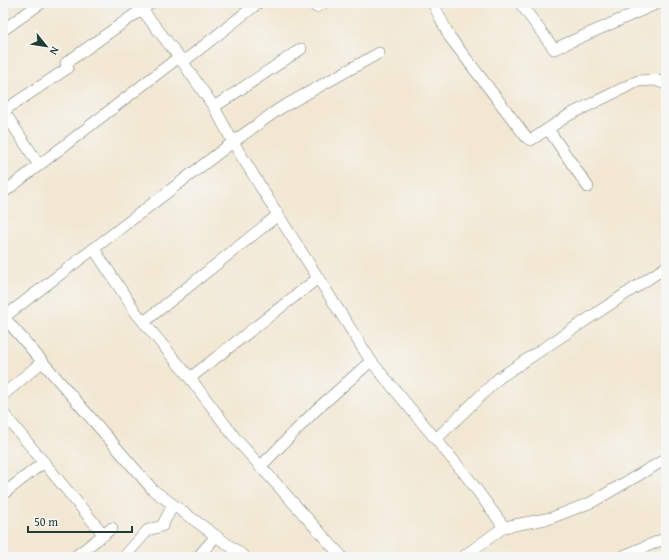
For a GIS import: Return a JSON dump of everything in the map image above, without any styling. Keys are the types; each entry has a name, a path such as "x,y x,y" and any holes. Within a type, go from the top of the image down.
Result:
{"street":[{"path":"3,30 41,3"},
{"path":"39,166 3,110 68,68 66,63 140,7 152,3"},
{"path":"3,193 258,3"},
{"path":"433,3 449,36 527,138 531,140 569,115 638,81 655,80 666,84"},
{"path":"520,3 554,49 651,4"},
{"path":"664,3 666,8"},
{"path":"140,7 181,60 214,108 278,215 371,361 468,478 504,527"},
{"path":"214,108 301,49"},
{"path":"245,557 153,490 3,317 278,109 379,53"},
{"path":"548,129 588,187"},
{"path":"144,322 278,215"},
{"path":"94,249 144,322 190,378 236,439 342,557"},
{"path":"436,439 500,378 666,267"},
{"path":"190,378 318,278"},
{"path":"260,467 316,410 371,361"},
{"path":"3,394 42,362"},
{"path":"3,413 44,462 108,531 76,557"},
{"path":"463,557 504,527 551,518 592,502 666,458"},
{"path":"3,494 44,462"},
{"path":"124,557 148,530 162,526 173,505"},
{"path":"198,557 216,536"},
{"path":"621,557 666,538"}]}
